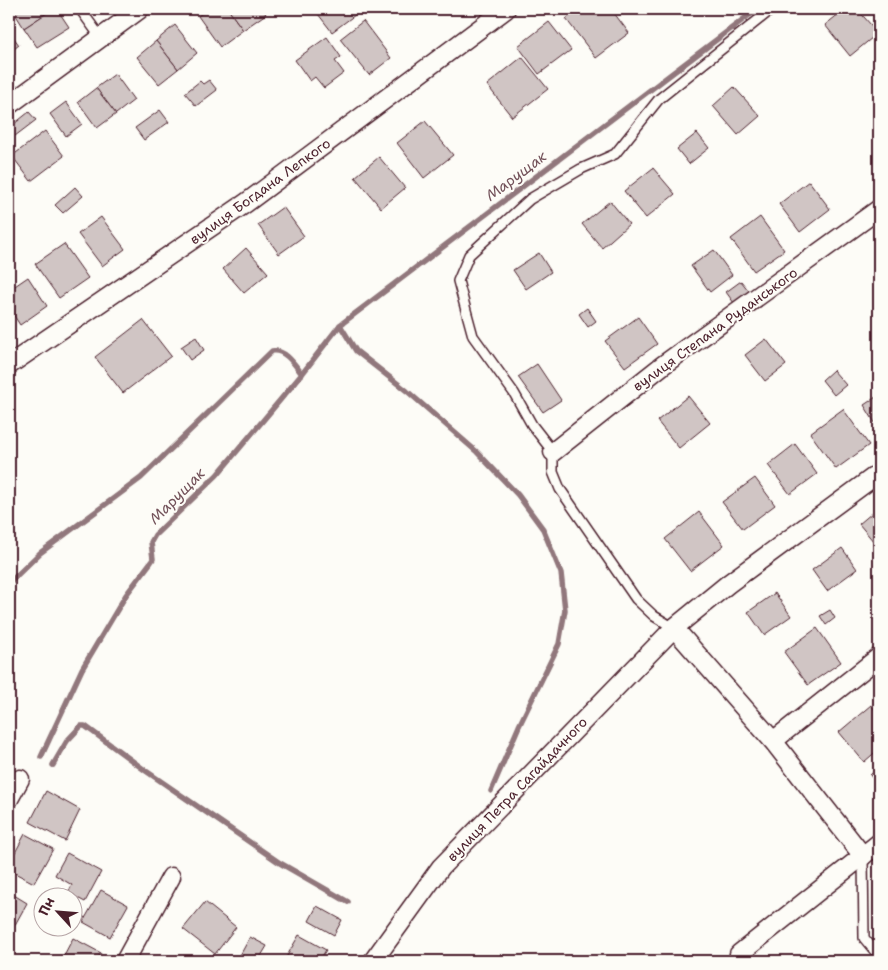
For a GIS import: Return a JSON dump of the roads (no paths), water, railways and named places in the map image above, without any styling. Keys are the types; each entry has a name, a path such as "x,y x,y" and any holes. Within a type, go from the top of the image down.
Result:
{"street":[{"path":"9,105 140,9"},
{"name":"вулиця Богдана Лепкого","path":"9,365 246,203 506,9"},
{"name":"вулиця Степана Руданського","path":"553,452 663,365 879,209"},
{"name":"вулиця Петра Сагайдачного","path":"373,961 441,867 674,628 728,584 879,473"},
{"path":"674,628 773,741 863,856"},
{"path":"773,741 879,658"},
{"path":"9,799 20,779"},
{"path":"739,954 879,843"},
{"path":"125,961 171,877"}],"lane":[{"path":"80,9 100,38"},
{"path":"674,628 654,616 636,598 560,489 553,472 553,452 532,425 514,393 473,336 458,281 469,255 530,199 581,169 615,154 659,99 772,9"},
{"path":"863,856 864,938 879,956"}],"waterway":[{"name":"Марущак","path":"41,757 82,669 126,595 153,559 151,542 155,535 217,475 302,374 340,325 757,9"},
{"path":"340,325 356,351 407,391 477,452 518,495 543,529 561,573 565,610 559,644 519,726 491,791"},
{"name":"Марущак","path":"9,583 40,553 141,478 272,351 281,352 285,355 302,374"},
{"path":"53,765 67,741 81,726 85,726 146,771 280,863 348,902"}]}
